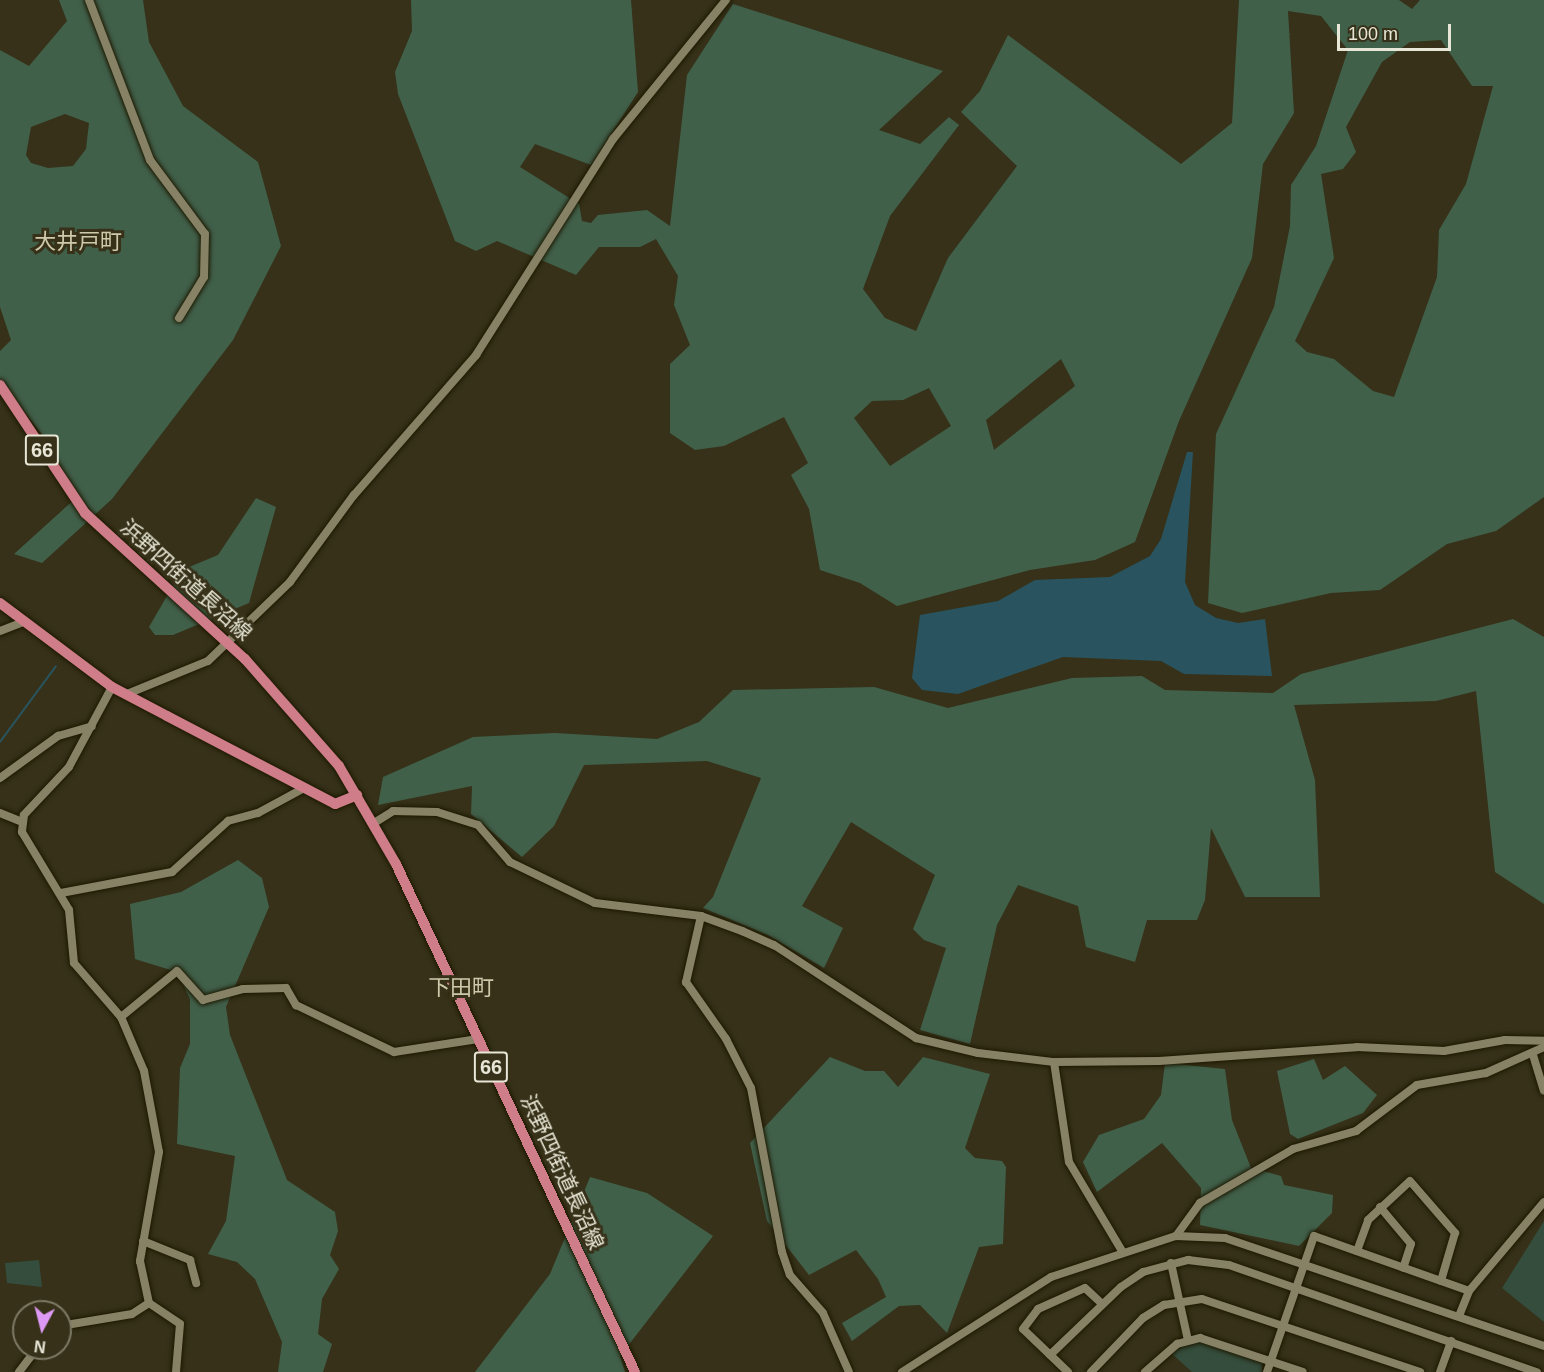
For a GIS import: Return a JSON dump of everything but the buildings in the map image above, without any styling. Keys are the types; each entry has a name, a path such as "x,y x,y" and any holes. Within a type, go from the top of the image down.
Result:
{"main road":[{"name":"浜野四街道長沼線","path":"0,385 85,513 168,592 245,659 339,766 374,823 635,1372"},
{"path":"0,603 112,687 335,804 357,795"}],"street":[{"path":"89,0 150,160 205,234 204,277 179,318"},
{"path":"714,0 726,2"},
{"path":"127,694 196,668 228,644 290,582 354,495 470,363 613,139 726,2"},
{"path":"0,631 23,622"},
{"path":"112,687 69,767 22,822 22,832 62,893 69,910 74,963 121,1017 144,1071 158,1136 155,1192 140,1261 149,1303 180,1324 176,1372"},
{"path":"0,778 58,736 92,726"},
{"path":"62,893 172,872 228,821 258,813 304,788"},
{"path":"374,823 393,811 446,814 478,825 510,862 595,903 701,916 774,945 916,1038 1053,1062 1195,1060 1357,1047 1444,1051 1504,1040 1544,1041"},
{"path":"0,813 22,822"},
{"path":"701,916 686,982 726,1039 750,1088 782,1252 790,1275 823,1313 849,1372"},
{"path":"121,1017 177,971 203,1000 243,988 286,988 296,1005 394,1052 478,1040"},
{"path":"1176,1236 1200,1203 1293,1149 1356,1131 1417,1084 1486,1072 1533,1055 1544,1047"},
{"path":"1533,1055 1544,1090"},
{"path":"1053,1062 1069,1162 1122,1251"},
{"path":"1357,1251 1368,1220 1410,1181 1455,1233 1441,1281"},
{"path":"1459,1316 1469,1291 1544,1202"},
{"path":"1380,1207 1411,1244 1403,1268"},
{"path":"902,1372 1051,1277 1122,1251 1176,1236 1225,1238 1305,1262 1544,1346"},
{"path":"1267,1372 1314,1236 1469,1291"},
{"path":"143,1241 190,1260 196,1283"},
{"path":"1050,1355 1102,1304 1143,1272 1171,1263 1210,1261 1296,1287 1538,1372"},
{"path":"1171,1263 1188,1340"},
{"path":"1068,1372 1023,1329 1038,1309 1085,1288 1102,1304"},
{"path":"1091,1372 1143,1318 1180,1301 1219,1301 1420,1372"},
{"path":"72,1324 132,1314 149,1303"},
{"path":"1145,1372 1188,1340 1209,1340 1303,1372"},
{"path":"1440,1372 1451,1341"}],"green space":[{"path":"59,0 143,0 149,42 183,106 258,162 281,246 233,340 112,499 42,563 14,554 77,497 42,434 0,381 0,351 11,340 0,307 0,50 29,66 67,21","holes":["65,114 89,123 86,149 73,166 48,168 31,163 26,155 31,127"]},
{"path":"411,0 631,0 638,92 591,165 535,144 520,167 579,204 582,221 591,223 598,215 647,210 670,226 687,75 733,4 943,71 879,130 920,144 949,117 959,125 890,216 863,289 885,318 916,331 948,258 1017,166 961,112 980,91 1008,35 1181,164 1232,123 1239,0 1399,0 1412,9 1420,0 1544,0 1544,497 1496,531 1447,544 1380,590 1331,593 1242,613 1208,603 1216,434 1274,307 1290,226 1291,185 1316,146 1348,50 1321,16 1288,11 1294,113 1263,164 1252,258 1179,421 1135,542 1095,560 1030,570 897,606 860,583 820,570 809,509 791,475 808,463 784,417 724,446 695,450 670,433 670,364 690,345 674,305 678,276 656,239 640,247 599,247 576,275 497,241 476,251 455,241 398,94 395,72 412,31","holes":["1441,40 1472,86 1493,86 1466,184 1439,230 1437,277 1394,397 1373,391 1334,359 1307,352 1295,341 1334,258 1321,174 1343,169 1356,152 1346,127 1382,62 1410,42","1061,359 1075,386 994,450 986,420","929,388 951,426 890,466 854,418 872,401 903,400"]},
{"path":"256,498 276,507 249,603 173,635 155,635 149,627 182,570 218,555"},
{"path":"1513,619 1544,637 1544,904 1495,872 1476,691 1436,701 1294,705 1315,780 1320,897 1245,897 1211,828 1205,900 1197,920 1147,920 1135,962 1086,947 1078,906 1018,885 997,925 970,1044 920,1030 946,948 924,940 913,929 935,875 851,822 802,906 843,928 824,968 768,935 703,908 713,897 761,778 707,761 584,765 554,826 522,857 471,814 472,786 378,805 383,777 473,737 555,733 657,739 699,722 733,690 874,687 948,708 1072,678 1142,676 1165,690 1273,693 1301,674"},
{"path":"238,860 262,878 269,907 226,1007 230,1035 287,1180 335,1212 338,1231 330,1255 339,1269 322,1299 318,1334 332,1344 323,1372 278,1372 282,1342 255,1279 237,1262 208,1254 226,1221 235,1156 177,1144 180,1068 190,1044 190,999 177,972 135,959 130,904 181,892"},
{"path":"830,1057 865,1071 884,1071 898,1087 923,1057 990,1074 965,1148 975,1158 1002,1161 1006,1167 1003,1244 979,1247 947,1333 920,1305 899,1306 852,1341 842,1323 886,1297 878,1279 856,1250 809,1275 767,1221 750,1143"},
{"path":"1314,1059 1323,1080 1345,1066 1377,1095 1363,1113 1298,1139 1290,1134 1277,1071"},
{"path":"1165,1063 1225,1069 1232,1120 1251,1168 1281,1176 1284,1185 1333,1195 1332,1213 1299,1246 1200,1225 1201,1188 1162,1143 1097,1192 1083,1162 1099,1135 1144,1119 1161,1095"},
{"path":"590,1177 647,1193 713,1236 620,1356 625,1372 475,1372 550,1274"},
{"path":"1544,1221 1544,1322 1502,1288"},
{"path":"39,1260 42,1287 7,1283 5,1263"},
{"path":"1198,1340 1262,1361 1262,1372 1192,1372 1170,1352"}],"water":[{"path":"1187,452 1193,452 1185,582 1195,605 1216,618 1238,623 1265,619 1272,676 1184,674 1161,661 1063,657 958,694 922,690 912,678 920,615 998,601 1035,580 1110,577 1150,556 1161,539"}],"waterway":[{"path":"0,742 56,666"}],"district":[{"name":"大井戸町","path":"78,242"},
{"name":"下田町","path":"461,988"}]}
